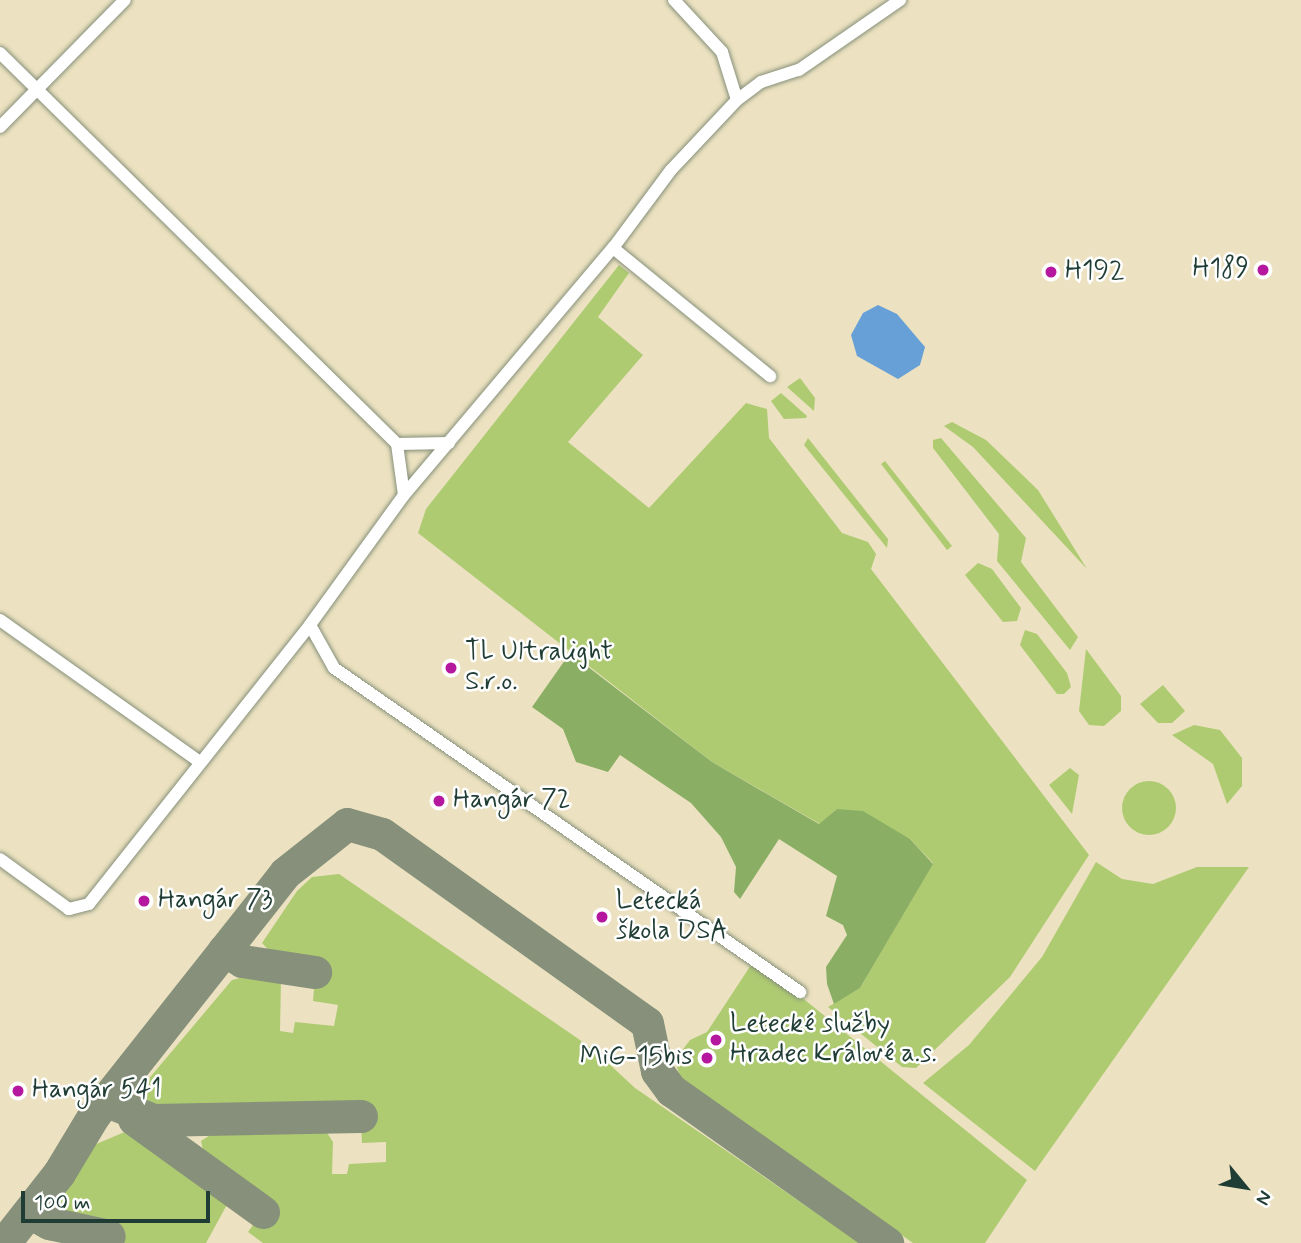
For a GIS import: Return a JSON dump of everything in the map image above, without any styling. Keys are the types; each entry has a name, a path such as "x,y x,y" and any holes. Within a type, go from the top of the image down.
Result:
{"street":[{"path":"0,127 125,0"},
{"path":"674,0 722,52 737,100"},
{"path":"0,859 69,909 80,910 310,625 404,495 614,248 671,170 737,100 761,82 799,71 900,0"},
{"path":"0,53 397,444 404,495"},
{"path":"614,248 770,376"},
{"path":"397,444 449,443"},
{"path":"0,620 200,762"},
{"path":"310,625 334,668 800,992"}],"green space":[{"path":"619,265 629,273 598,317 643,355 568,442 649,508 746,403 767,409 769,438 842,533 868,542 876,554 871,569 1089,855 1010,977 916,1068 902,1067 828,1007 860,988 933,863 910,839 837,809 820,824 712,762 418,533 426,509"},
{"path":"800,378 815,398 814,411 787,387"},
{"path":"781,393 807,416 806,418 784,419 771,401"},
{"path":"952,422 986,440 1038,490 1087,569 973,447 944,426"},
{"path":"808,438 888,539 887,548 804,445"},
{"path":"941,438 1026,538 1021,562 1078,637 1070,650 997,561 999,534 933,448 933,440"},
{"path":"885,461 952,546 947,550 881,464"},
{"path":"978,563 992,569 1021,608 1017,621 1003,622 965,575"},
{"path":"1025,630 1037,634 1067,673 1071,687 1064,694 1057,694 1020,645"},
{"path":"1086,649 1121,696 1121,711 1104,726 1089,725 1079,711"},
{"path":"570,653 712,762 819,824 837,809 863,811 910,839 933,864 860,988 834,1004 827,984 826,967 847,935 843,925 826,916 837,876 779,839 740,899 734,892 736,867 721,837 691,803 620,755 608,772 576,762 563,729 532,707"},
{"path":"1163,685 1185,711 1172,723 1158,723 1140,704"},
{"path":"1194,725 1220,730 1242,758 1242,786 1227,804 1213,764 1172,735"},
{"path":"1070,768 1079,775 1072,814 1049,785"},
{"path":"1154,781 1164,785 1172,793 1176,808 1172,823 1164,831 1144,835 1134,831 1126,823 1122,803 1126,793 1134,785"},
{"path":"1096,862 1122,879 1153,884 1197,867 1249,867 1035,1171 923,1083 969,1045 1042,957"},
{"path":"339,874 593,1049 635,1088 860,1243 263,1243 248,1232 268,1204 204,1155 201,1141 218,1130 324,1128 333,1142 332,1174 347,1174 349,1164 386,1162 386,1142 362,1143 360,1106 159,1112 142,1104 141,1088 232,980 252,975 281,980 280,1031 293,1033 295,1022 334,1026 338,1005 313,1001 316,962 276,958 262,943 297,891 312,877"},
{"path":"751,965 763,966 1027,1180 985,1243 913,1243 681,1081 675,1060 690,1040 707,1032"},
{"path":"127,1131 156,1143 229,1201 206,1243 108,1243 110,1225 57,1212 57,1194 94,1145"}],"water":[{"path":"878,305 897,314 925,347 920,365 898,379 857,356 851,335 863,313"}],"taxiway":[{"path":"4,1243 59,1173 94,1115 285,873 347,824 382,834 647,1023 657,1071 671,1090 887,1243"},
{"path":"224,950 242,961 315,972"},
{"path":"105,1100 153,1120 361,1116"},
{"path":"134,1119 263,1212"},
{"path":"29,1212 49,1223 109,1236"}],"place":[{"name":"H189","path":"1263,270"},
{"name":"H192","path":"1051,272"},
{"name":"TL Ultralight S.r.o.","path":"451,668"},
{"name":"Hangár 72","path":"439,801"},
{"name":"Hangár 73","path":"144,901"},
{"name":"Letecká škola DSA","path":"602,917"},
{"name":"Letecké služby Hradec Králové a.s.","path":"716,1040"},
{"name":"MiG-15bis","path":"707,1058"},
{"name":"Hangár 541","path":"18,1091"}]}
